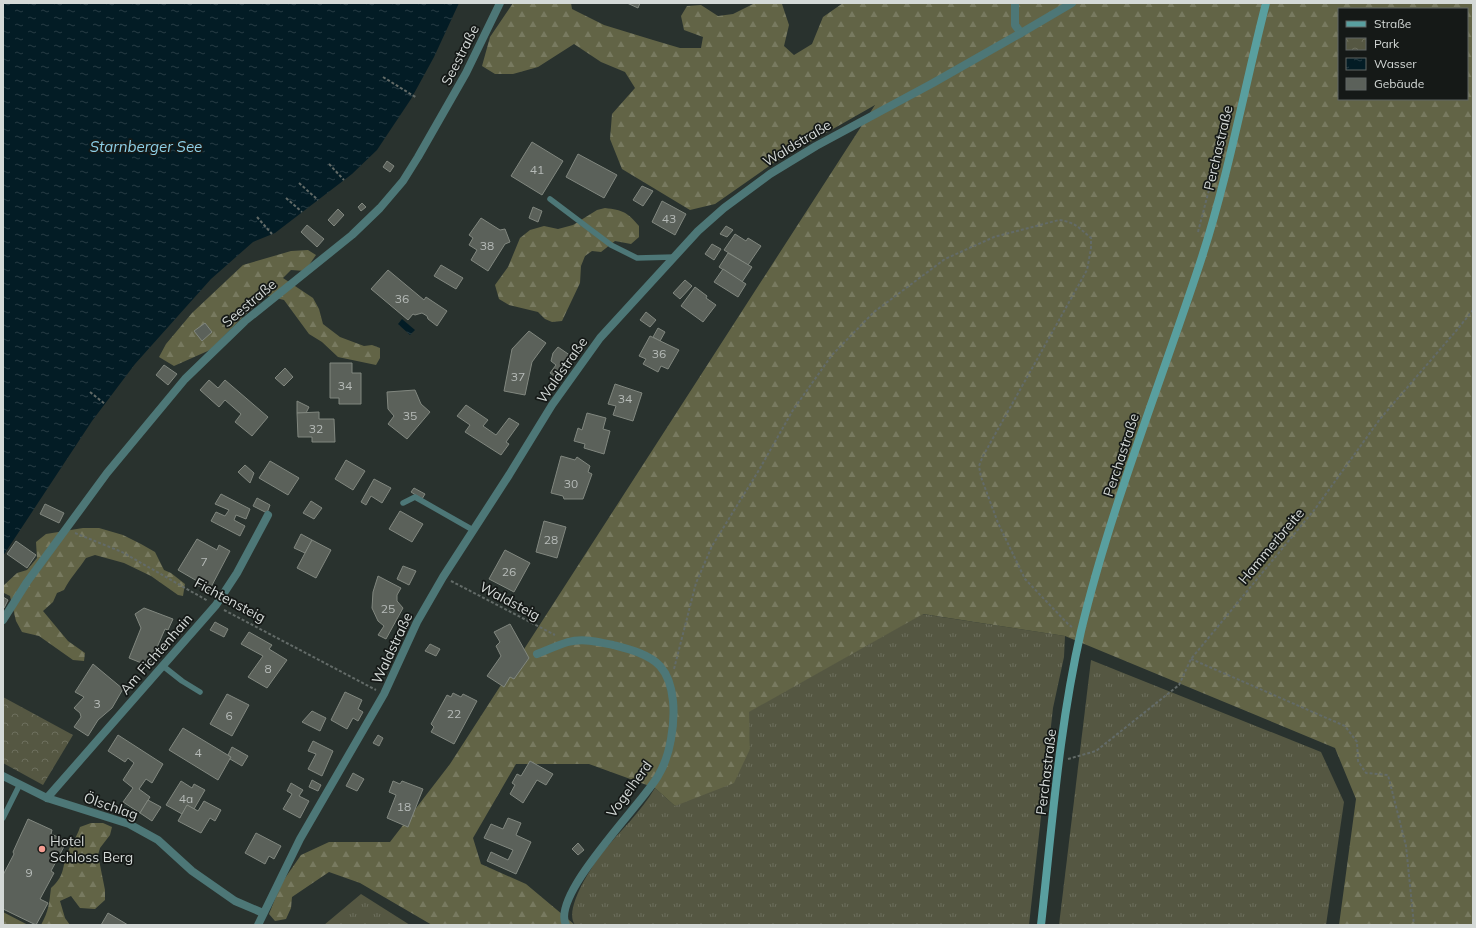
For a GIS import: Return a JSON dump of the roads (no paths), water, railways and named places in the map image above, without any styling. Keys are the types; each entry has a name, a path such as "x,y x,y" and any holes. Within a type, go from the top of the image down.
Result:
{"main road":[{"name":"Perchastraße","path":"1041,925 1059,761 1074,668 1082,631 1104,548 1200,262 1222,189 1266,3"}],"street":[{"name":"Seestraße","path":"3,620 27,582 65,529 129,445 185,379 245,321 352,235 380,208 403,181 466,73 500,3"},
{"path":"1015,3 1015,25 1021,34"},
{"name":"Waldstraße","path":"258,925 300,839 384,694 417,622 443,577 552,405 600,338 698,231 724,208 770,174 816,146 1021,34 1072,3"},
{"name":"Am Fichtenhain","path":"47,798 216,605 237,573 268,515"},
{"name":"Vogelherd","path":"537,654 569,642 584,640 599,642 643,655 660,667 666,675 670,686 673,708 671,739 665,761 658,777 601,848 585,871 564,909 563,915 566,925"},
{"name":"Ölschlag","path":"3,776 19,786 47,798 129,824 158,840 192,871 235,900 263,913"}],"lane":[{"path":"550,199 611,245 637,258 674,257"},
{"path":"403,503 414,497 473,530"},
{"path":"163,666 182,681 200,692"},
{"path":"3,818 19,786"}],"water":[{"name":"Starnberger See","path":"3,3 459,3 434,57 411,99 377,150 352,174 275,233 253,242 211,279 135,364 92,421 3,556"},
{"path":"402,319 415,330 410,335 398,324"}],"place":[{"name":"Hotel Schloss Berg","path":"42,849"}]}
